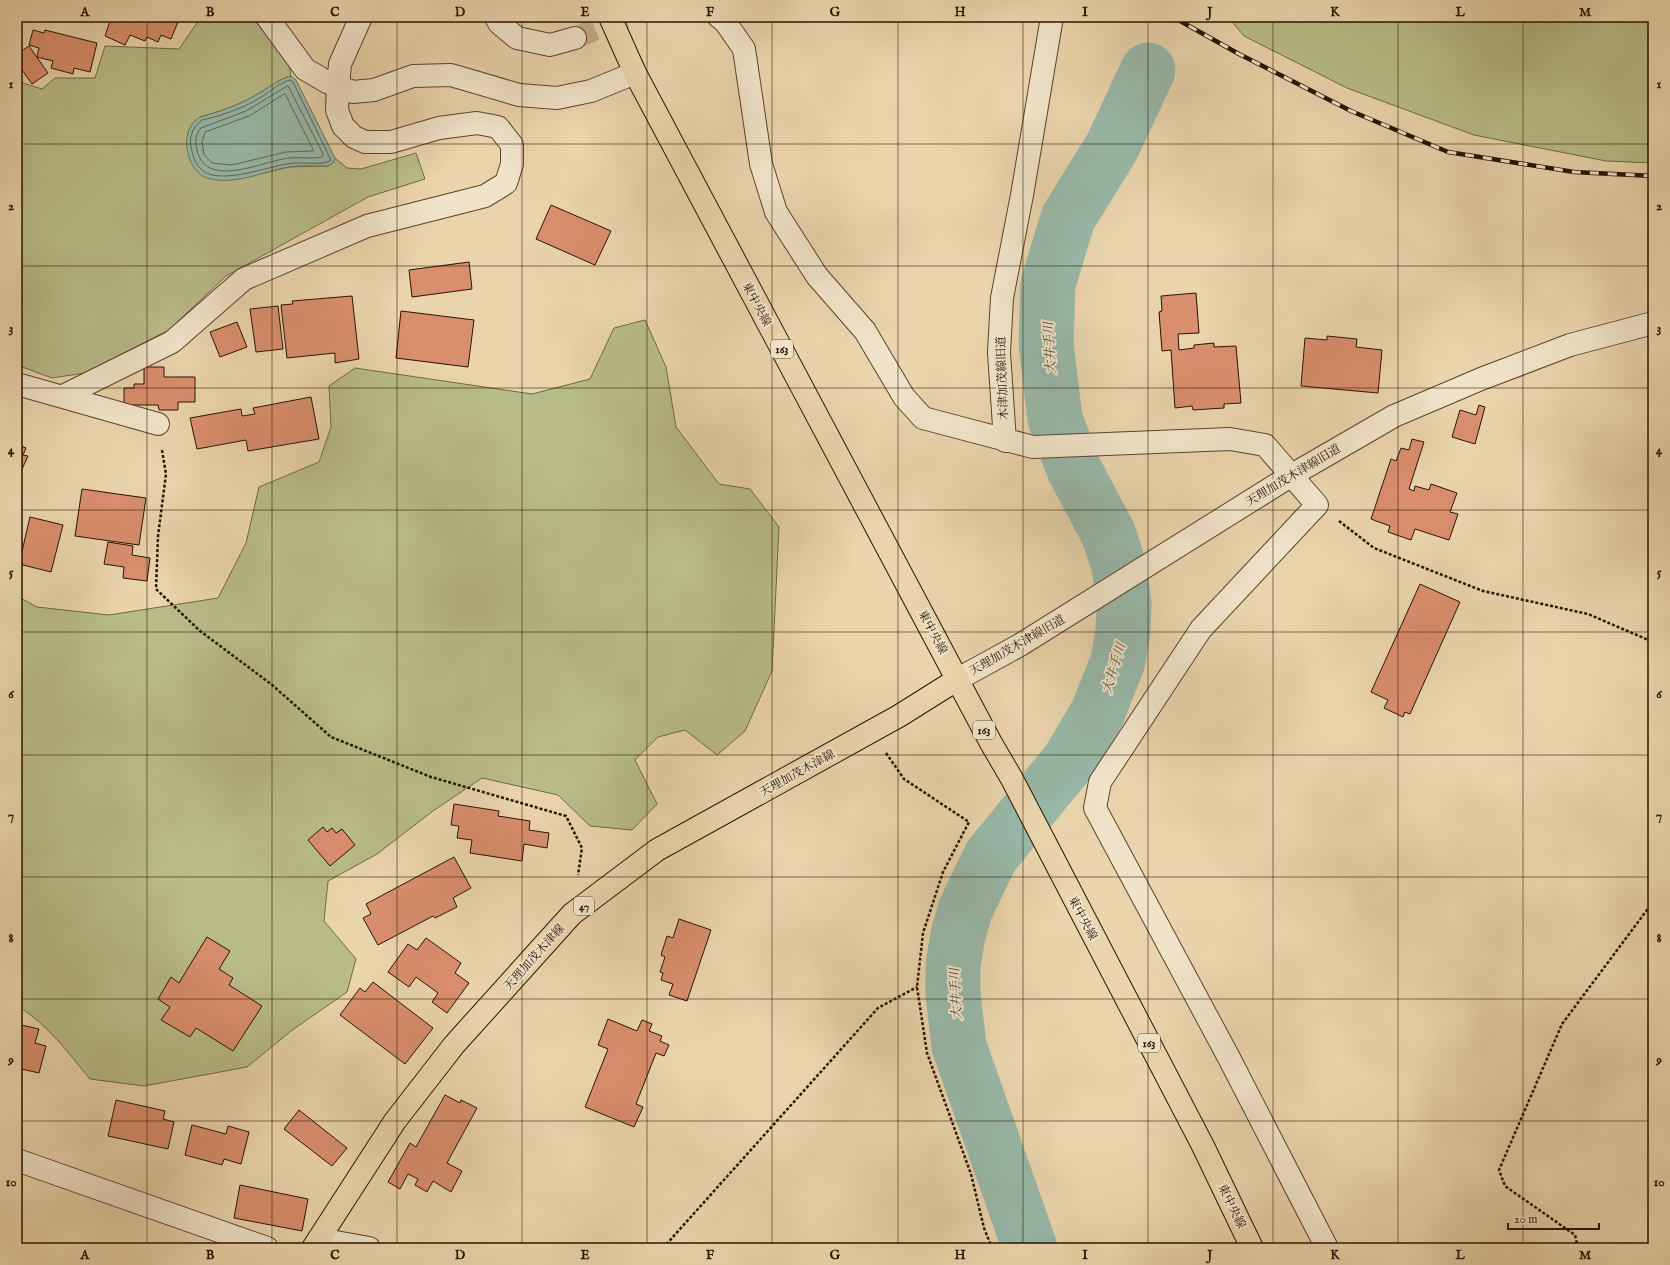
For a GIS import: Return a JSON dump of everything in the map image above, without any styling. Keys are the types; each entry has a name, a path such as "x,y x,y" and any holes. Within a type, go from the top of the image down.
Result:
{"main road":[{"name":"東中央線","path":"610,17 634,73 1012,779 1042,840 1203,1146 1252,1248"},
{"name":"天理加茂木津線","path":"316,1243 395,1121 454,1045 572,914 657,850 872,732 958,679"}],"street":[{"path":"267,17 305,69 353,92 374,90 413,76 451,75 519,94 557,98 591,91 634,73"},
{"path":"63,396 172,342 244,279 368,226 485,196 506,183 512,164 512,145 498,127 477,124 439,128 391,142 365,142 354,137 343,126 337,110 340,64 361,17"},
{"path":"496,17 499,23 517,38 550,45 575,38"},
{"path":"719,17 726,23 744,49 761,164 776,212 817,276 866,331 904,397 923,418 1005,441 1033,447 1230,439 1265,445 1317,505 1201,629 1100,782 1095,808 1228,1056 1327,1248"},
{"name":"木津加茂線旧道","path":"1005,441 999,354 1002,298 1022,195 1052,17"},
{"name":"天理加茂木津線旧道","path":"958,679 1020,645 1292,475 1394,416 1481,379 1570,345 1653,323"},
{"path":"17,384 158,424"},
{"path":"17,1160 267,1248"},
{"path":"316,1243 368,1248"}],"path":[{"path":"158,424 166,474 158,536 156,589 200,631 271,684 331,738 431,777 566,816 582,848 572,914"},
{"path":"1317,505 1374,548 1483,591 1588,614 1653,642"},
{"path":"872,732 904,779 969,822 943,872 923,933 917,987 927,1053 971,1174 984,1228 992,1248"},
{"path":"1578,1248 1575,1235 1505,1186 1498,1170 1562,1024 1653,902"},
{"path":"663,1248 878,1008 917,987"}],"green space":[{"path":"201,17 252,17 289,64 291,76 279,81 239,104 200,117 233,180 289,167 328,166 333,163 335,158 347,168 361,169 416,153 425,179 368,197 226,276 169,330 85,373 52,378 17,365 17,81 42,89 55,78 95,78 105,46 179,49"},
{"path":"1228,17 1653,17 1653,163 1606,161 1474,135 1347,88 1244,36"},
{"path":"645,320 666,367 676,427 719,484 750,489 779,527 772,671 745,731 717,755 685,730 658,737 635,760 657,804 632,830 590,826 558,795 482,778 433,811 377,854 328,881 324,921 356,959 347,992 291,1031 247,1067 144,1086 90,1079 65,1049 38,1021 17,1006 17,596 37,607 109,615 218,598 246,543 259,487 319,462 331,427 329,386 355,368 532,394 590,379 614,328"}],"water":[{"path":"291,76 296,80 335,158 333,163 328,166 288,167 248,177 227,180 217,180 201,175 192,163 187,149 188,134 193,123 200,117 239,104 279,81"}],"building":[{"path":"99,17 180,17 171,39 161,35 158,42 147,37 145,41 130,35 125,45 105,36 110,21"},
{"path":"33,30 44,33 45,30 97,43 90,72 74,68 73,74 51,68 53,61 37,57 39,48 29,45"},
{"path":"29,46 48,73 32,84 17,63 19,61 17,54"},
{"path":"551,205 611,231 595,265 536,239"},
{"path":"469,262 472,289 412,297 409,270"},
{"path":"1196,293 1199,333 1178,334 1179,350 1194,348 1194,345 1214,343 1214,347 1236,346 1241,403 1224,404 1224,408 1193,410 1192,406 1175,408 1171,350 1162,351 1159,312 1162,311 1161,296"},
{"path":"352,296 359,359 335,363 335,353 287,358 281,305 293,304 292,301"},
{"path":"278,306 283,349 256,352 250,309"},
{"path":"401,311 474,320 468,367 396,358"},
{"path":"237,322 247,347 220,357 210,332"},
{"path":"1327,336 1357,339 1356,347 1382,350 1378,393 1301,386 1305,338 1327,340"},
{"path":"144,367 164,367 164,377 195,377 195,402 178,402 178,410 159,410 158,405 124,405 124,388 134,388 134,384 144,384"},
{"path":"311,397 319,439 248,451 246,440 197,449 190,418 241,409 242,416 255,414 253,408"},
{"path":"1479,405 1485,407 1475,444 1452,437 1460,410 1476,415"},
{"path":"1412,439 1424,442 1409,489 1414,491 1415,486 1429,490 1431,484 1457,493 1450,512 1458,514 1449,540 1415,529 1411,540 1388,532 1390,526 1371,519 1391,459 1396,461 1401,448 1409,450"},
{"path":"17,444 26,448 23,455 28,456 17,480"},
{"path":"82,489 146,498 139,545 75,536"},
{"path":"30,517 63,525 51,572 19,564"},
{"path":"108,542 133,546 132,555 150,558 147,581 123,578 124,567 104,564"},
{"path":"1420,584 1460,602 1410,714 1405,712 1403,717 1384,708 1388,700 1371,692"},
{"path":"454,804 499,811 498,816 530,821 529,830 549,833 547,848 524,844 522,861 470,853 472,840 457,838 459,826 451,825"},
{"path":"323,827 327,832 332,828 336,833 342,829 355,845 330,866 308,840"},
{"path":"454,857 471,888 453,898 457,907 435,918 433,916 378,945 363,918 371,914 366,904"},
{"path":"679,919 711,930 687,1001 669,995 673,984 661,980 663,973 660,972 665,957 661,955 667,936 673,938"},
{"path":"207,937 230,951 219,969 233,978 229,985 262,1006 233,1051 196,1028 190,1037 161,1020 170,1007 158,999 171,977 179,983"},
{"path":"426,938 461,963 455,973 469,983 447,1013 432,1002 438,993 416,977 409,987 388,972 408,944 417,950"},
{"path":"373,982 433,1028 405,1064 340,1015 360,988 365,992"},
{"path":"608,1019 637,1031 642,1020 652,1024 649,1031 662,1036 660,1041 669,1045 664,1056 656,1053 636,1104 643,1107 634,1127 585,1107 608,1049 598,1045"},
{"path":"17,1024 39,1029 35,1043 46,1046 39,1073 17,1068"},
{"path":"445,1095 460,1103 461,1100 477,1108 447,1163 462,1171 451,1192 433,1181 427,1192 415,1185 418,1179 408,1174 400,1189 388,1182 410,1143 416,1147"},
{"path":"116,1100 165,1111 163,1119 174,1122 168,1149 108,1136"},
{"path":"299,1110 347,1148 332,1166 284,1129"},
{"path":"192,1125 226,1134 228,1126 249,1132 241,1164 224,1159 222,1165 185,1155"},
{"path":"240,1185 308,1199 302,1231 234,1218"}],"waterway":[{"name":"大井手川","path":"1030,1248 959,1046 953,995 953,965 958,935 965,910 991,856 1069,761 1098,712 1118,661 1123,632 1124,603 1119,567 1109,535 1074,469 1055,419 1046,344 1048,284 1068,218 1112,147 1148,70"}],"tunnel":[{"path":"575,38 625,17"}],"railway":[{"path":"1173,17 1239,54 1351,111 1448,152 1574,172 1653,176"}]}
